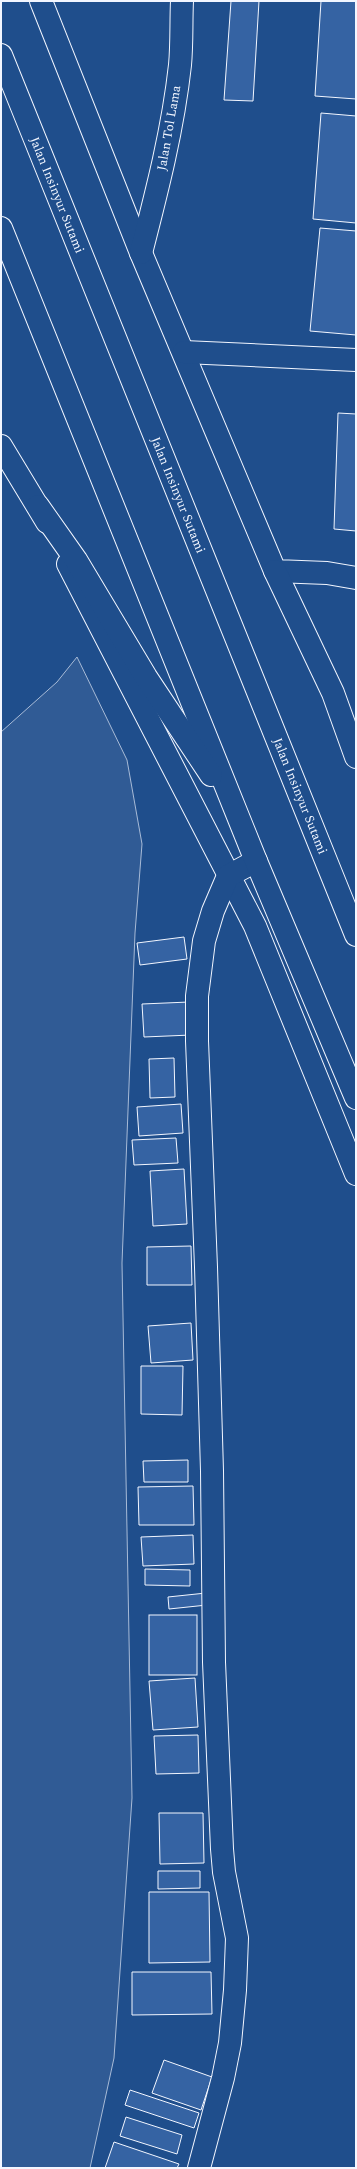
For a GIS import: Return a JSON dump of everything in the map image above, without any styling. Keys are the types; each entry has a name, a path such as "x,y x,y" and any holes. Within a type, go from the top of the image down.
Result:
{"main road":[{"path":"41,1 141,253 184,352 275,572 333,693 356,757"},
{"name":"Jalan Tol Lama","path":"141,253 162,171 172,120 180,65 182,1"},
{"name":"Jalan Insinyur Sutami","path":"1,55 356,935"},
{"path":"1,228 236,815 356,1098"},
{"path":"184,352 356,360"},
{"path":"1,446 16,473 76,560 146,677 236,815"},
{"path":"38,506 254,926 356,1174"},
{"path":"275,572 327,573 354,579"},
{"path":"199,2168 223,2078 230,2043 237,1946 224,1872 222,1850 214,1662 212,1471 206,1274 196,1041 197,996 204,941 213,911 228,876 256,861"}],"shaded area":[{"path":"77,657 127,760 142,844 135,933 122,1263 132,1798 114,2058 90,2168 1,2168 1,732 57,682"}],"building":[{"path":"231,1 259,1 253,101 224,100"},
{"path":"321,1 356,1 356,99 315,96"},
{"path":"321,113 356,116 356,223 313,219"},
{"path":"320,228 356,231 356,335 310,331"},
{"path":"338,413 356,414 356,531 334,529"},
{"path":"184,937 187,959 140,965 137,943"},
{"path":"189,1002 191,1035 144,1037 142,1004"},
{"path":"174,1058 175,1097 150,1098 149,1059"},
{"path":"181,1104 183,1133 139,1136 137,1107"},
{"path":"176,1138 178,1163 134,1165 132,1140"},
{"path":"184,1169 187,1224 153,1226 150,1171"},
{"path":"191,1246 192,1285 147,1285 147,1247"},
{"path":"191,1323 193,1360 151,1363 148,1326"},
{"path":"141,1366 183,1366 182,1415 141,1414"},
{"path":"188,1460 188,1482 144,1482 143,1461"},
{"path":"193,1486 194,1525 139,1525 138,1487"},
{"path":"193,1535 194,1564 143,1566 141,1537"},
{"path":"145,1569 190,1570 190,1586 145,1585"},
{"path":"206,1593 207,1605 169,1609 168,1597"},
{"path":"149,1615 197,1615 197,1675 149,1675"},
{"path":"195,1678 198,1727 153,1730 149,1681"},
{"path":"198,1735 199,1773 156,1774 154,1736"},
{"path":"159,1813 203,1813 204,1863 160,1864"},
{"path":"158,1871 200,1871 200,1888 158,1889"},
{"path":"149,1892 209,1892 210,1962 149,1963"},
{"path":"132,1972 211,1972 212,2014 132,2015"},
{"path":"164,2060 212,2077 201,2110 152,2093"},
{"path":"130,2090 199,2113 194,2128 125,2105"},
{"path":"126,2117 182,2135 177,2154 120,2136"},
{"path":"114,2142 179,2164 177,2168 105,2168"}]}
